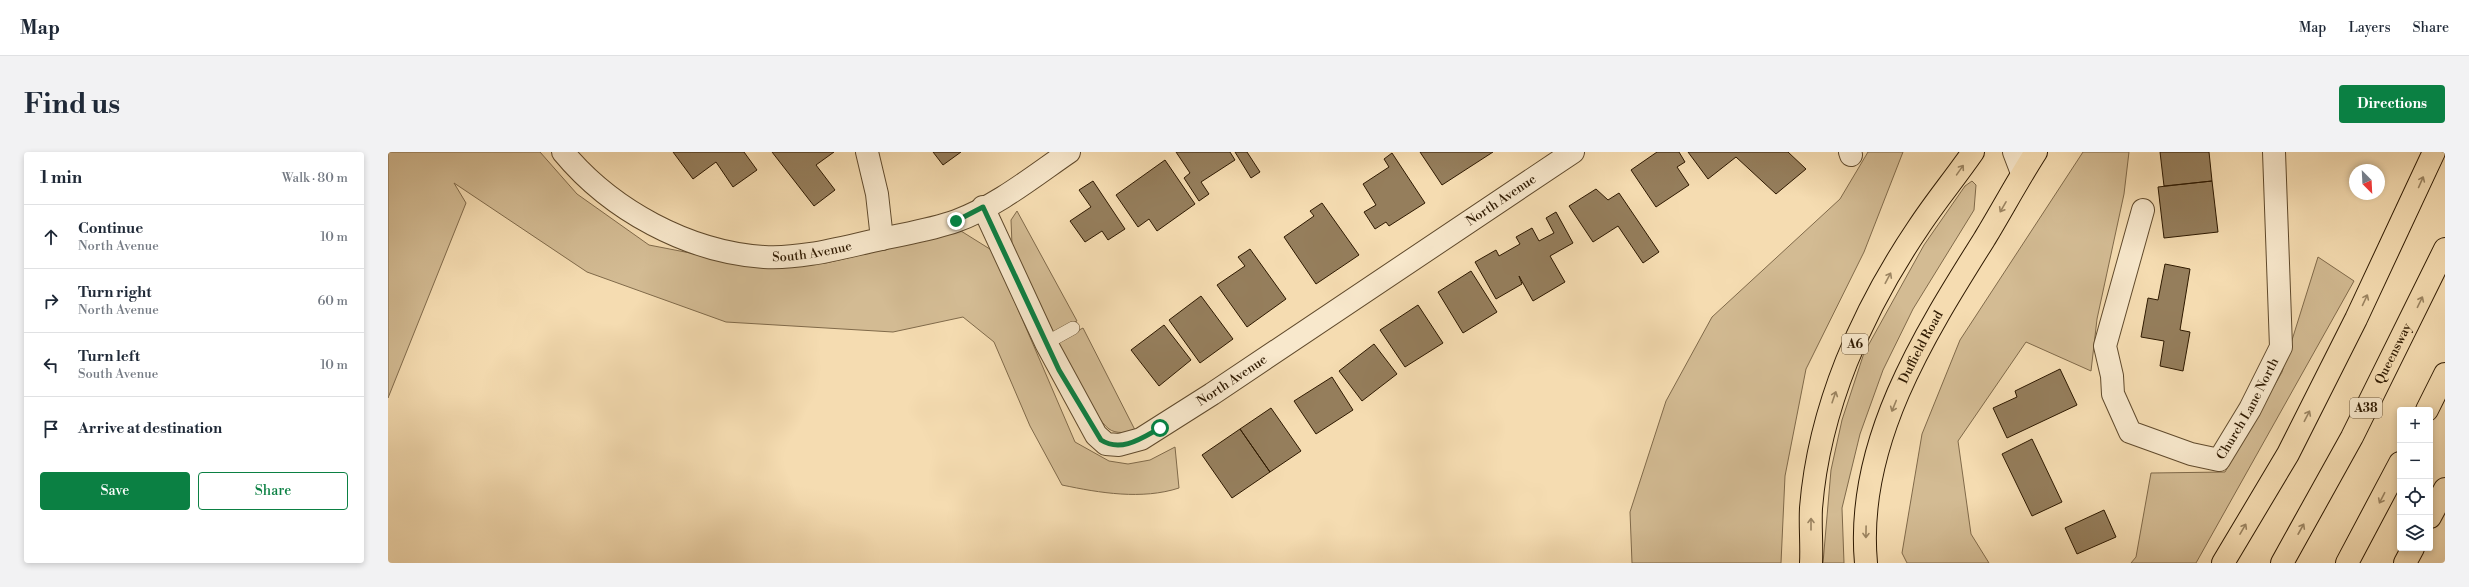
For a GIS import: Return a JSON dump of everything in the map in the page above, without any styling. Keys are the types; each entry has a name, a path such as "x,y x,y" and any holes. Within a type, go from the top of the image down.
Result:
{"main road":[{"name":"A6","path":"1812,563 1811,509 1820,446 1834,395 1856,341 1892,270 1918,228 1973,152"},
{"name":"Duffield Road","path":"1866,563 1866,522 1874,463 1911,364 1956,282 1985,238 2022,173 2036,152"},
{"path":"2223,563 2288,454 2356,319 2434,152"},
{"name":"Queensway","path":"2282,563 2352,437 2445,249"},
{"path":"2428,407 2445,374"},
{"path":"2346,563 2397,469"},
{"path":"2431,515 2445,490"},
{"path":"2405,563 2411,551"}],"street":[{"name":"South Avenue","path":"563,152 594,183 639,217 688,240 715,248 764,257 814,254 956,221 983,207 1069,152"},
{"path":"867,152 877,194 882,239"},
{"name":"North Avenue","path":"983,207 1046,343 1096,435 1106,444 1118,446 1131,443 1212,394 1573,152"},
{"path":"2014,152 2022,173"},
{"name":"Church Lane North","path":"2143,210 2105,346 2112,376 2113,394 2130,432 2191,454 2219,460 2250,409 2281,347 2274,152"}],"lane":[{"path":"1046,343 1073,328"}],"shaded area":[{"path":"388,152 540,152 577,194 649,245 752,265 826,263 961,231 993,251 1075,442 1109,461 1128,464 1150,460 1175,447 1179,488 1150,494 1121,494 1091,491 1062,485 1030,426 994,342 963,317 893,332 726,322 587,272 454,183 466,203 388,398"},
{"path":"1868,152 1903,152 1864,252 1806,369 1785,476 1781,563 1632,563 1630,512 1666,401 1712,317 1840,199"},
{"path":"2083,152 2129,152 2124,194 2097,319 2091,371 2026,342 1958,441 1971,534 1989,563 1907,563 1902,553 1922,434 1960,340"},
{"path":"1972,181 1976,185 1974,210 1913,309 1883,370 1860,434 1842,508 1844,563 1823,563 1831,470 1842,420 1864,353 1924,245 1965,186"},
{"path":"1017,211 1077,321 1054,334 1012,245 1011,220"},
{"path":"2318,257 2354,281 2196,563 2131,563 2136,557 2151,473 2225,472 2282,372"},
{"path":"1083,328 1135,430 1115,432 1109,429 1102,422 1088,401 1056,342"}],"building":[{"path":"673,152 744,152 757,170 733,187 716,162 693,179"},
{"path":"772,152 834,152 816,165 835,190 814,206"},
{"path":"933,152 961,152 943,165"},
{"path":"1176,152 1230,152 1235,160 1201,182 1209,194 1199,201 1184,178 1190,173"},
{"path":"1235,152 1247,152 1260,172 1251,178"},
{"path":"1420,152 1493,152 1442,185"},
{"path":"1657,152 1679,152 1685,162 1677,167 1689,185 1656,207 1631,170"},
{"path":"1688,152 1788,152 1806,169 1776,194 1736,157 1708,179"},
{"path":"2160,152 2209,152 2212,181 2164,186"},
{"path":"1392,153 1425,203 1389,226 1386,222 1375,229 1364,212 1376,205 1363,184 1389,167 1384,159"},
{"path":"1165,160 1195,204 1157,231 1149,219 1138,227 1116,195"},
{"path":"1093,181 1125,229 1108,240 1102,231 1085,242 1070,221 1091,207 1079,190"},
{"path":"2212,181 2218,232 2164,238 2158,187"},
{"path":"1596,189 1608,200 1619,193 1659,252 1643,263 1618,226 1593,242 1569,206"},
{"path":"1322,203 1359,255 1316,284 1284,237 1314,216 1310,211"},
{"path":"1556,212 1573,243 1550,256 1565,282 1533,301 1519,276 1522,284 1496,299 1475,262 1496,250 1499,256 1520,244 1516,237 1532,228 1539,241 1554,233 1546,218"},
{"path":"1250,249 1286,299 1247,327 1217,285 1245,266 1238,257"},
{"path":"2165,264 2190,269 2180,330 2190,332 2183,371 2160,366 2164,341 2141,337 2148,298 2158,300"},
{"path":"1471,271 1497,312 1463,333 1438,292"},
{"path":"1201,296 1233,339 1200,363 1169,320"},
{"path":"1418,305 1443,343 1405,367 1380,330"},
{"path":"1164,325 1191,360 1159,386 1131,350"},
{"path":"1374,344 1397,374 1362,401 1339,371"},
{"path":"2060,369 2077,405 2007,438 1993,408 2017,397 2015,391"},
{"path":"1332,377 1353,410 1316,434 1294,401"},
{"path":"1271,408 1301,451 1270,472 1240,429"},
{"path":"1240,429 1270,472 1232,498 1202,455"},
{"path":"2032,439 2062,502 2032,516 2002,454"},
{"path":"2104,510 2116,537 2077,554 2065,528"}],"route":[{"path":"956,221 983,207 1059,370 1096,435 1106,444 1118,446 1141,439 1160,428"}]}
